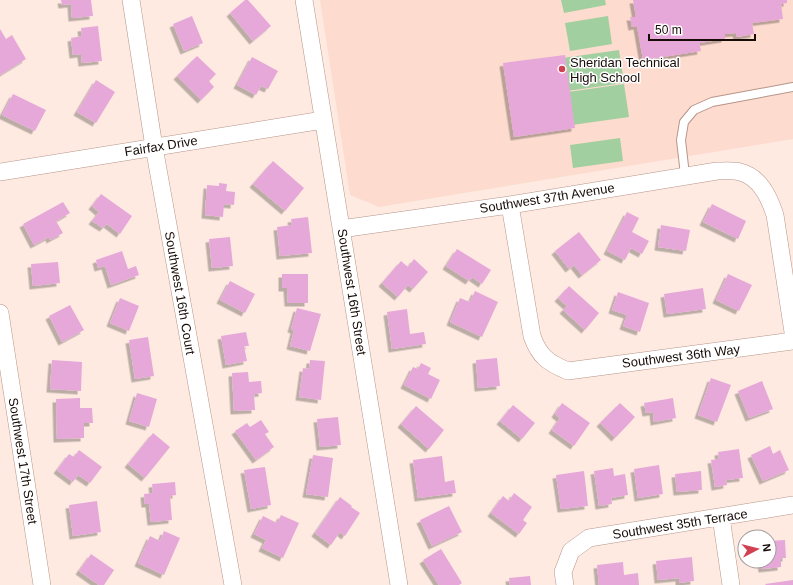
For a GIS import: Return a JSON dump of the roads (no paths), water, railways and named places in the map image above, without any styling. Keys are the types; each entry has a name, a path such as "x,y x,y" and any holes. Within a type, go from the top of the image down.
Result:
{"street":[{"name":"Southwest 16th Court","path":"131,0 154,147 233,585"},
{"name":"Southwest 16th Street","path":"304,0 399,585"},
{"name":"Fairfax Drive","path":"0,172 323,120"},
{"name":"Southwest 37th Avenue","path":"342,230 510,205 685,176 725,171 741,172 760,184 770,198 775,215 793,332"},
{"name":"Southwest 36th Way","path":"510,205 532,336 535,345 541,354 553,365 568,371 793,341"},
{"name":"Southwest 17th Street","path":"0,313 42,585"},
{"name":"Southwest 35th Terrace","path":"565,585 563,572 571,551 589,538 793,505"},
{"path":"721,517 731,585"}],"lane":[{"path":"685,176 681,140 684,122 694,110 712,102 793,87"}],"place":[{"name":"Sheridan Technical High School","path":"562,69"}]}
